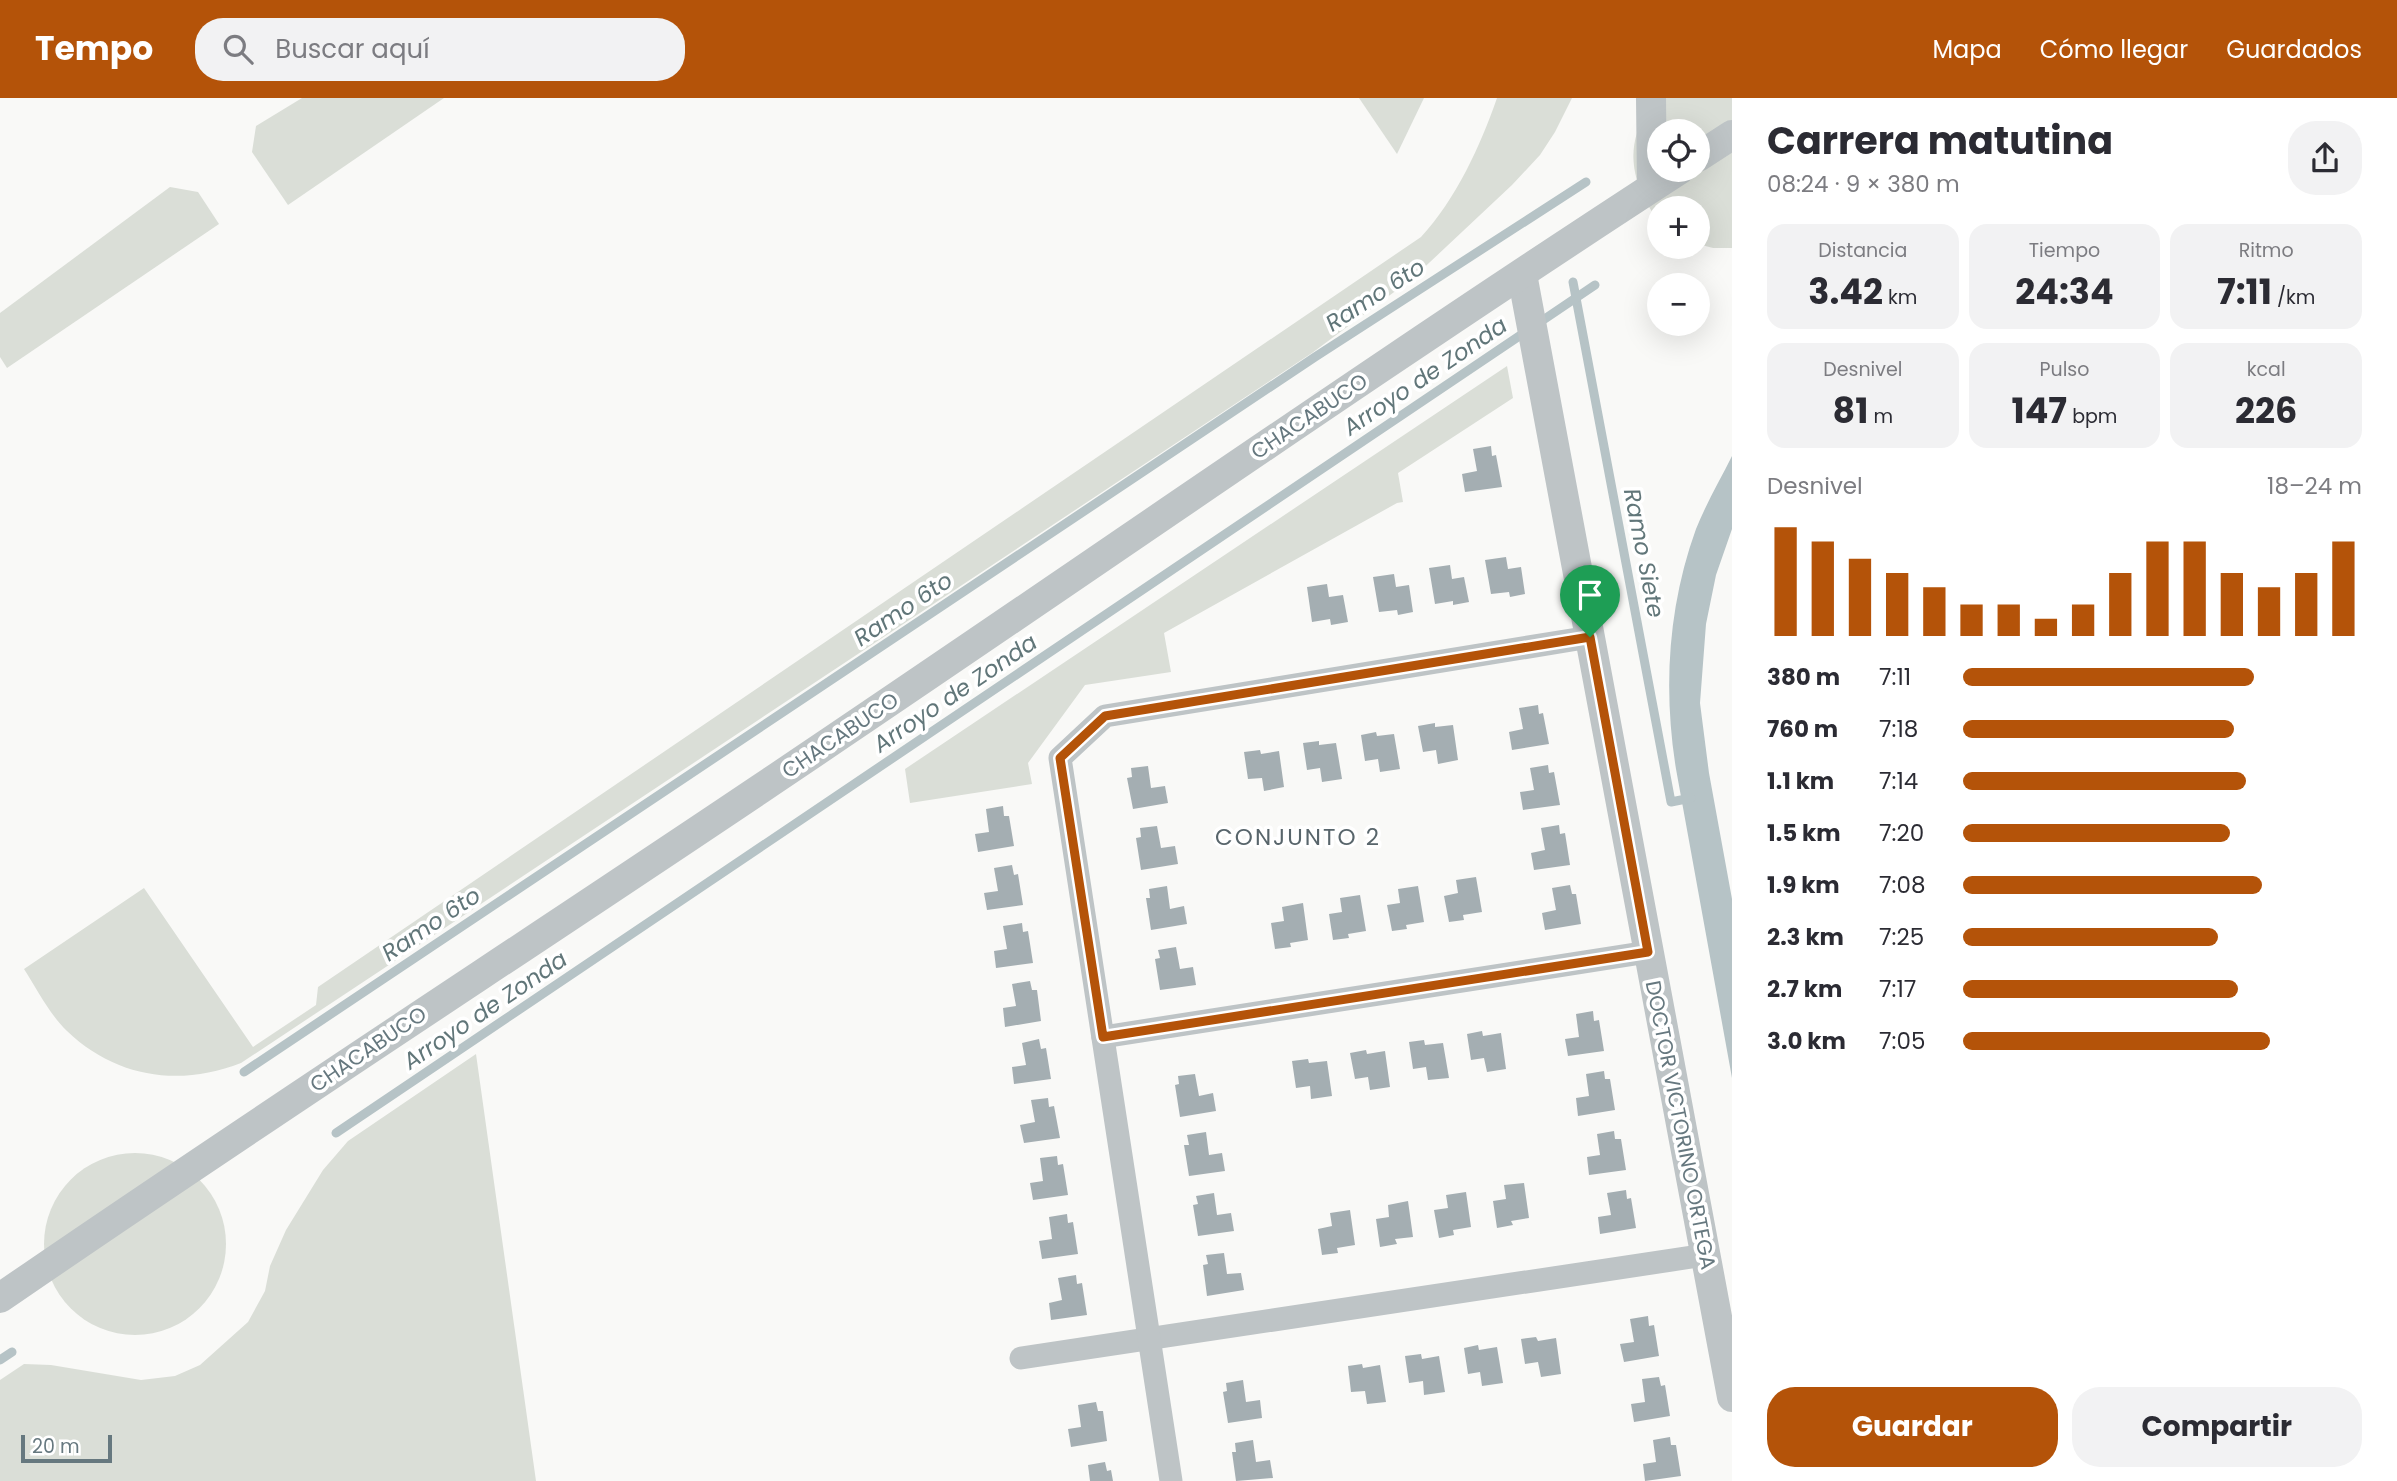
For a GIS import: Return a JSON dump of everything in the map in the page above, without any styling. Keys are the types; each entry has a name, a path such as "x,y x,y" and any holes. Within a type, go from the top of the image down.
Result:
{"street":[{"path":"1651,98 1652,187"},
{"path":"1710,150 1732,135"},
{"name":"CHACABUCO","path":"0,1298 165,1184 761,788 1390,360 1525,288 1660,182"},
{"name":"DOCTOR VICTORINO ORTEGA","path":"1525,288 1732,1397"},
{"path":"1171,1481 1060,758 1105,716 1590,637"},
{"path":"1103,1037 1648,952"},
{"path":"1021,1358 1706,1255"}],"shaded area":[{"path":"302,98 444,98 288,205 252,152 256,126"},
{"path":"1359,98 1424,98 1397,154"},
{"path":"1497,98 1572,98 1540,155 1413,278 1312,353 241,1063 195,1075 150,1074 128,1068 86,1047 61,1025 44,1002 24,969 144,888 253,1047 316,1005 318,987 1421,237 1434,222 1466,172"},
{"path":"1656,98 1732,98 1732,248 1710,247 1710,196 1647,196 1647,203 1634,168 1634,145 1639,129"},
{"path":"170,187 198,192 219,224 7,368 0,357 0,313"},
{"path":"1507,366 1513,398 1398,473 1403,502 1164,633 1171,672 1085,685 1028,763 1032,784 910,803 905,769"},
{"path":"1732,456 1732,529 1716,575 1706,624 1700,703 1709,773 1732,899 1732,1078 1676,769 1669,678 1674,618 1687,558 1696,529"},
{"path":"476,1054 536,1481 0,1481 0,1380 24,1364 51,1365 141,1380 175,1376 200,1365 248,1322 265,1291 270,1266 286,1230 323,1170 348,1141"},
{"path":"135,1153 170,1160 199,1180 219,1209 226,1244 219,1279 199,1308 170,1328 135,1335 100,1328 71,1308 51,1279 44,1244 51,1209 71,1180 100,1160"}],"building":[{"path":"1491,446 1492,456 1496,455 1502,487 1465,492 1462,474 1477,471 1473,449"},
{"path":"1506,557 1508,569 1521,567 1525,594 1510,597 1509,592 1491,594 1485,560"},
{"path":"1450,565 1452,579 1464,577 1469,602 1435,604 1429,568"},
{"path":"1394,574 1396,587 1409,585 1413,612 1398,615 1397,610 1379,612 1373,577"},
{"path":"1327,584 1329,597 1343,595 1348,622 1331,625 1330,619 1312,622 1307,587"},
{"path":"1538,705 1539,714 1543,713 1549,744 1512,750 1509,732 1523,729 1519,708"},
{"path":"1435,723 1435,727 1453,725 1458,760 1438,764 1436,750 1423,752 1418,726"},
{"path":"1376,732 1377,736 1394,734 1400,769 1380,772 1378,759 1365,761 1361,735"},
{"path":"1319,741 1319,745 1336,743 1342,779 1322,782 1320,768 1307,770 1303,743"},
{"path":"1260,750 1261,754 1279,751 1284,787 1264,791 1262,778 1248,779 1244,752"},
{"path":"1548,765 1549,773 1554,772 1560,805 1523,810 1520,792 1534,790 1530,768"},
{"path":"1148,766 1151,788 1165,786 1168,803 1133,809 1127,778 1132,777 1131,768"},
{"path":"1003,806 1004,816 1009,816 1014,846 978,852 975,834 989,832 986,809"},
{"path":"1559,825 1560,834 1565,833 1570,865 1534,870 1531,853 1545,850 1541,828"},
{"path":"1157,826 1161,848 1175,846 1178,864 1141,870 1136,838 1141,837 1140,828"},
{"path":"1012,865 1014,875 1018,874 1023,905 987,910 984,893 998,891 994,868"},
{"path":"1476,877 1482,912 1463,915 1464,920 1449,922 1444,896 1458,893 1456,880"},
{"path":"1570,885 1572,894 1576,894 1581,924 1545,930 1542,913 1556,910 1552,888"},
{"path":"1167,886 1170,909 1184,906 1187,924 1151,930 1146,898 1150,898 1149,889"},
{"path":"1418,886 1424,922 1406,925 1407,929 1392,931 1387,905 1400,903 1398,889"},
{"path":"1360,895 1366,931 1348,934 1349,938 1333,940 1329,914 1342,912 1340,898"},
{"path":"1303,903 1308,940 1290,943 1291,947 1275,949 1271,923 1284,921 1282,907"},
{"path":"1022,923 1023,932 1028,931 1033,963 996,968 994,951 1007,949 1003,926"},
{"path":"1176,947 1180,969 1193,967 1196,985 1160,990 1155,959 1160,958 1158,950"},
{"path":"1030,981 1032,990 1037,990 1041,1021 1005,1027 1003,1008 1016,1006 1012,984"},
{"path":"1593,1011 1594,1021 1599,1020 1604,1051 1568,1056 1565,1039 1579,1037 1576,1014"},
{"path":"1482,1031 1483,1036 1501,1033 1506,1069 1487,1072 1484,1058 1471,1060 1467,1034"},
{"path":"1039,1039 1041,1049 1046,1048 1051,1079 1014,1084 1012,1067 1026,1065 1022,1043"},
{"path":"1424,1040 1425,1045 1443,1043 1449,1078 1428,1080 1426,1067 1413,1069 1409,1042"},
{"path":"1366,1050 1367,1054 1385,1051 1390,1087 1370,1090 1368,1077 1355,1079 1350,1053"},
{"path":"1308,1059 1309,1063 1327,1061 1332,1096 1311,1099 1310,1086 1296,1088 1292,1061"},
{"path":"1604,1071 1605,1079 1610,1079 1615,1110 1578,1116 1576,1098 1589,1096 1586,1074"},
{"path":"1195,1074 1199,1096 1213,1093 1216,1111 1180,1117 1175,1085 1179,1084 1178,1076"},
{"path":"1048,1098 1049,1107 1054,1106 1060,1138 1024,1143 1020,1125 1035,1122 1031,1100"},
{"path":"1614,1131 1615,1139 1621,1139 1626,1170 1589,1175 1587,1157 1600,1155 1597,1134"},
{"path":"1206,1132 1209,1155 1222,1153 1225,1171 1189,1176 1184,1145 1189,1145 1187,1135"},
{"path":"1057,1156 1058,1165 1063,1164 1068,1195 1033,1200 1030,1183 1043,1181 1040,1158"},
{"path":"1524,1183 1529,1218 1511,1221 1513,1225 1497,1228 1493,1201 1506,1199 1504,1185"},
{"path":"1626,1190 1627,1199 1631,1198 1636,1228 1600,1234 1598,1217 1611,1215 1607,1193"},
{"path":"1466,1192 1471,1227 1453,1230 1454,1235 1439,1238 1434,1210 1448,1208 1446,1195"},
{"path":"1214,1193 1217,1215 1231,1213 1234,1231 1198,1236 1193,1205 1198,1204 1196,1196"},
{"path":"1408,1201 1413,1237 1395,1239 1397,1244 1380,1247 1376,1219 1389,1217 1388,1205"},
{"path":"1350,1210 1355,1245 1337,1248 1338,1253 1322,1255 1318,1229 1332,1226 1330,1213"},
{"path":"1067,1214 1068,1223 1073,1222 1078,1254 1042,1259 1039,1241 1052,1239 1049,1217"},
{"path":"1224,1253 1227,1274 1241,1273 1244,1290 1207,1296 1203,1265 1208,1264 1206,1255"},
{"path":"1076,1275 1077,1284 1082,1283 1087,1315 1051,1320 1049,1303 1062,1300 1058,1278"},
{"path":"1648,1316 1649,1326 1654,1325 1659,1356 1624,1362 1620,1344 1634,1342 1630,1319"},
{"path":"1536,1337 1538,1341 1556,1338 1561,1374 1541,1377 1538,1362 1525,1364 1521,1339"},
{"path":"1478,1345 1479,1350 1497,1347 1503,1383 1482,1386 1480,1372 1468,1374 1464,1348"},
{"path":"1421,1354 1422,1359 1439,1356 1445,1392 1424,1395 1423,1381 1409,1383 1405,1356"},
{"path":"1362,1364 1363,1368 1380,1365 1386,1402 1367,1404 1365,1391 1351,1392 1348,1366"},
{"path":"1659,1377 1661,1386 1665,1385 1670,1416 1634,1422 1631,1404 1645,1402 1642,1379"},
{"path":"1243,1380 1246,1402 1260,1400 1262,1418 1228,1423 1223,1392 1227,1391 1226,1383"},
{"path":"1096,1402 1098,1411 1103,1411 1107,1441 1071,1447 1068,1429 1081,1427 1078,1405"},
{"path":"1670,1437 1671,1445 1676,1445 1681,1476 1645,1481 1643,1464 1656,1462 1653,1440"},
{"path":"1253,1440 1256,1462 1270,1460 1273,1478 1236,1481 1232,1452 1236,1452 1235,1443"},
{"path":"1105,1462 1107,1471 1111,1470 1113,1481 1090,1481 1088,1465"}],"waterway":[{"name":"Ramo 6to","path":"244,1072 1315,357 1586,182"},
{"name":"Ramo Siete","path":"1573,282 1671,802 1691,798"},
{"name":"Arroyo de Zonda","path":"336,1133 1595,285"},
{"name":"Arroyo de Zonda","path":"0,1360 12,1352"}],"district":[{"name":"CONJUNTO 2","path":"1298,837"}],"route":[{"path":"1590,637 1648,952 1103,1037 1060,758 1105,716 1590,637"}]}
